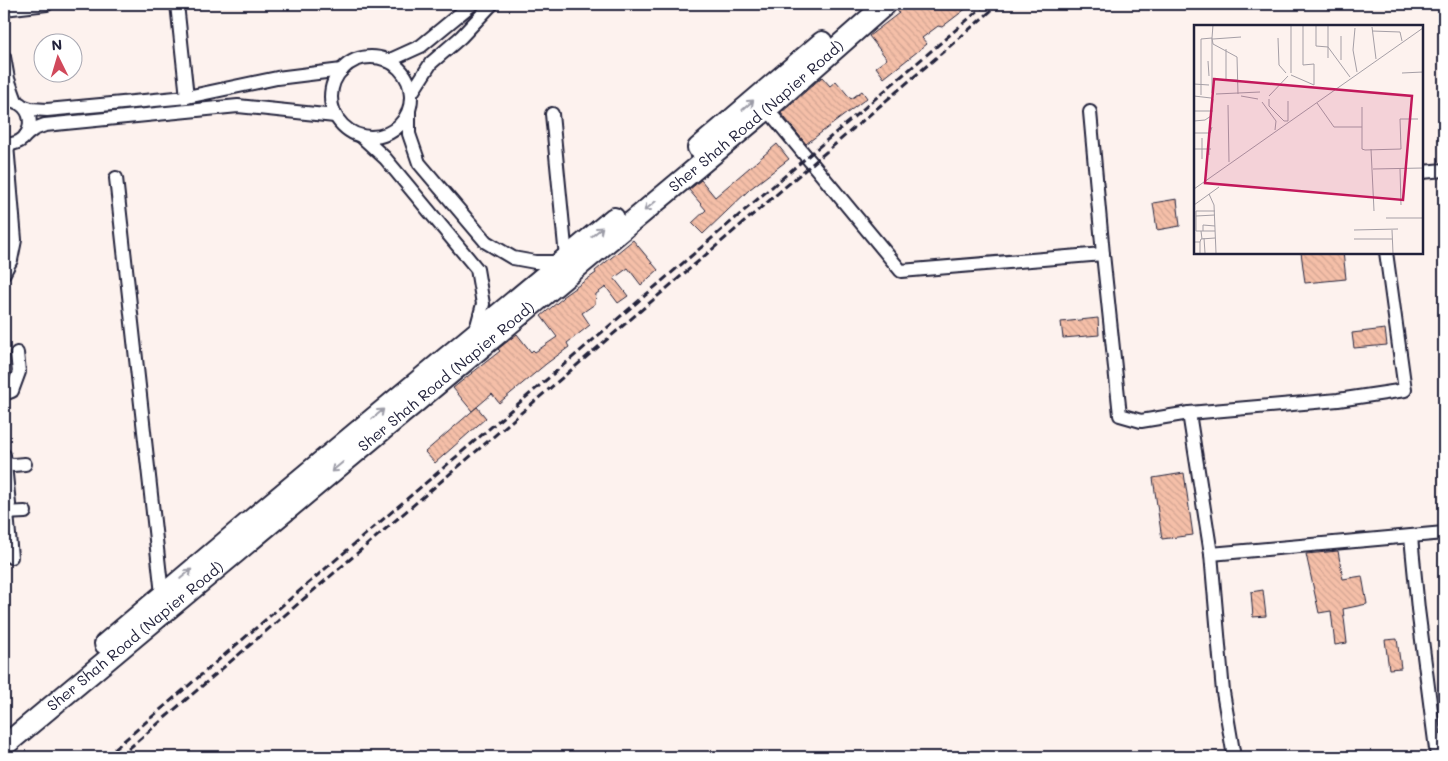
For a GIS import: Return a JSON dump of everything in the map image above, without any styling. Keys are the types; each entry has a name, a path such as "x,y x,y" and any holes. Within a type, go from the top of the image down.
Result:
{"main road":[{"name":"Sher Shah Road (Napier Road)","path":"4,732 162,594 694,152 849,19 882,4"},
{"name":"Sher Shah Road (Napier Road)","path":"4,746 766,109 886,4"}],"street":[{"path":"4,9 47,4"},
{"path":"177,4 187,97"},
{"path":"388,61 421,46 472,4"},
{"path":"411,94 431,63 461,37 492,4"},
{"path":"4,57 15,103 30,121 26,135"},
{"path":"475,333 483,304 477,269 385,158 361,136 346,129 335,116 331,100 333,84 342,70 355,60 363,58 372,57 388,61 402,71 407,78 411,94 409,134 419,163 486,242 513,258 535,262 553,262 566,258 552,114"},
{"path":"15,103 47,110 187,97 277,78 342,70"},
{"path":"4,273 11,260 15,240 8,232 5,145 21,141 34,128 45,125 238,106 335,116"},
{"path":"766,109 901,271 1102,254"},
{"path":"361,136 378,137 393,131 400,125 409,111"},
{"path":"1090,112 1102,254 1120,416 1141,421 1189,413 1338,400 1405,390 1386,254"},
{"path":"1423,172 1444,170"},
{"path":"116,178 162,594"},
{"path":"4,394 12,391 19,372 17,353"},
{"path":"1189,413 1211,554 1223,692 1234,757"},
{"path":"4,460 13,465 25,464"},
{"path":"4,460 9,504 5,513 11,557"},
{"path":"5,513 25,512"},
{"path":"1211,554 1444,533"},
{"path":"1411,537 1437,757"}],"building":[{"path":"898,4 972,4 942,27 938,26 922,38 927,44 884,78 876,67 887,59 869,36 899,13 896,9"},
{"path":"822,77 830,86 836,81 851,99 862,91 867,98 806,144 781,113"},
{"path":"777,144 789,159 750,189 703,234 692,223 706,210 689,190 701,180 715,197"},
{"path":"1177,199 1180,226 1157,230 1153,203"},
{"path":"633,240 658,270 641,285 628,268 614,278 628,296 618,303 606,287 596,294 595,304 582,313 590,325 567,343 569,347 499,403 492,394 472,411 453,388 500,351 498,349 517,334 531,352 533,350 535,352 557,337 541,316 562,297 596,273 595,271"},
{"path":"1301,254 1343,254 1346,279 1305,283"},
{"path":"1098,318 1099,335 1063,338 1061,322"},
{"path":"1385,329 1387,345 1354,348 1352,333"},
{"path":"477,407 486,418 435,463 425,452"},
{"path":"1184,473 1193,535 1162,539 1153,478"},
{"path":"1338,551 1343,579 1362,576 1367,604 1343,609 1347,643 1335,645 1331,611 1319,613 1306,554"},
{"path":"1263,590 1266,616 1253,617 1251,592"},
{"path":"1397,639 1401,668 1389,669 1385,640"}],"railway":[{"path":"105,757 986,4"},
{"path":"119,757 999,4"}]}
